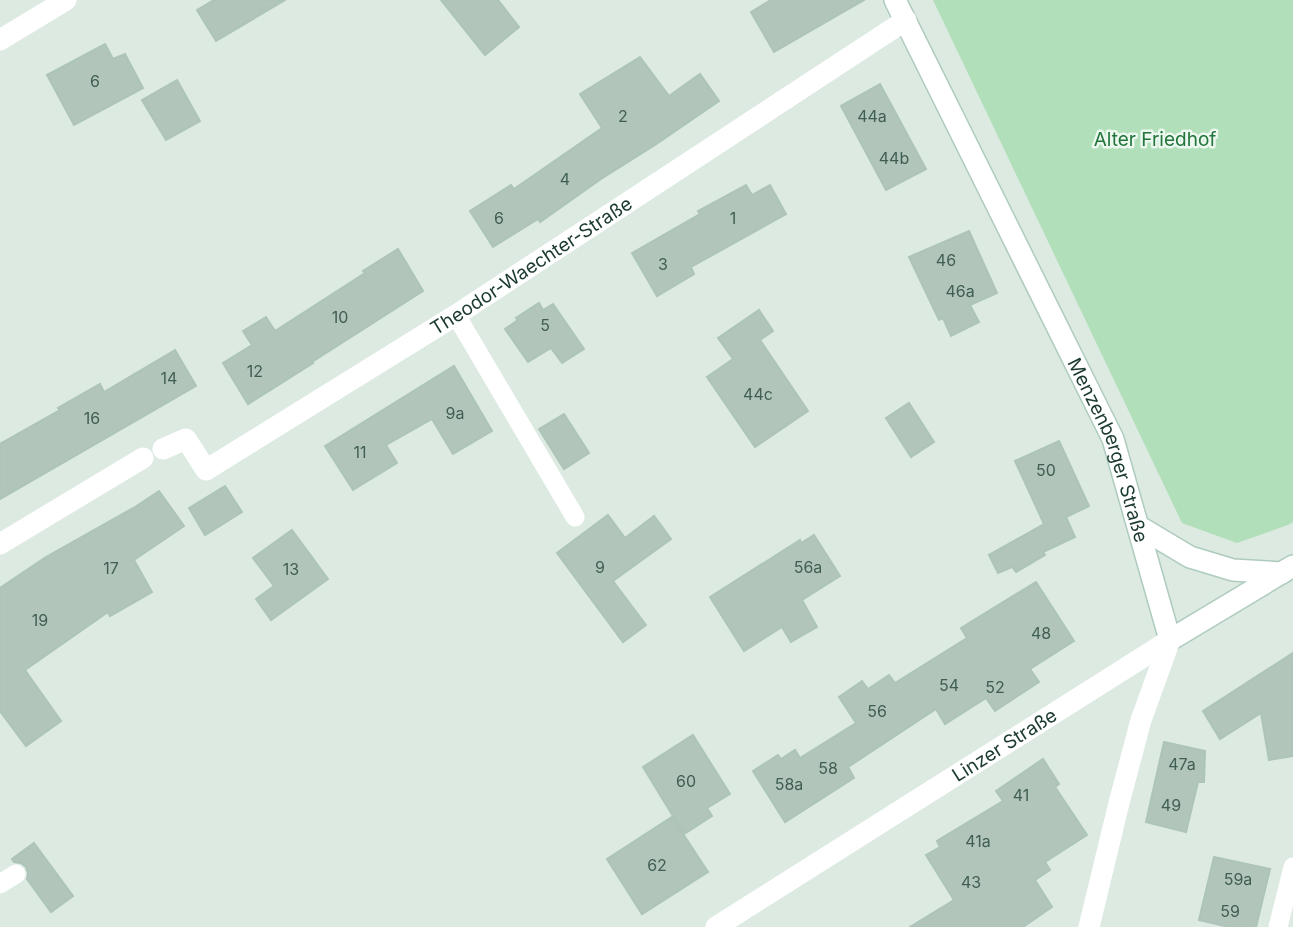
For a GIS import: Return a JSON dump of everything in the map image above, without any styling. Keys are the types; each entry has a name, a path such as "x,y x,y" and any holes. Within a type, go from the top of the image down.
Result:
{"street":[{"path":"0,40 66,0"},
{"name":"Menzenberger Straße","path":"895,0 1113,439 1170,640"},
{"name":"Theodor-Waechter-Straße","path":"163,449 186,439 206,470 456,315 906,20"},
{"path":"0,544 143,458"},
{"path":"1138,526 1190,558 1233,570 1287,570"},
{"name":"Linzer Straße","path":"716,927 1170,640 1287,570"},
{"path":"1088,927 1141,720 1170,640"}],"lane":[{"path":"456,315 575,517"},
{"path":"1278,927 1293,867"}],"green space":[{"name":"Alter Friedhof","path":"933,0 1293,0 1293,522 1237,543 1182,523"}],"building":[{"path":"214,0 285,0 216,41 197,10"},
{"path":"441,0 498,0 519,27 485,55"},
{"path":"771,0 864,0 774,52 751,12"},
{"path":"105,44 113,59 125,54 143,88 74,125 47,75"},
{"path":"640,57 669,96 700,74 719,101 540,222 538,219 493,247 470,211 511,185 514,189 602,128 580,94"},
{"path":"177,80 200,121 166,140 142,100"},
{"path":"880,84 926,169 886,190 841,106"},
{"path":"746,185 752,195 770,185 786,214 691,267 694,274 657,296 632,253 700,214 698,211"},
{"path":"969,231 997,293 970,305 979,322 951,336 943,318 939,320 909,257"},
{"path":"398,249 423,291 248,404 223,363 252,345 243,331 266,317 275,331"},
{"path":"539,303 543,310 553,304 584,349 562,363 551,348 528,362 505,329"},
{"path":"759,310 773,331 760,340 808,411 755,447 707,377 733,359 718,338"},
{"path":"175,350 196,386 0,499 0,444 100,384 104,392"},
{"path":"454,366 492,431 453,454 432,419 386,445 397,463 353,490 325,446"},
{"path":"909,403 934,442 911,457 886,418"},
{"path":"564,414 589,453 564,469 539,429"},
{"path":"1059,441 1089,506 1066,517 1075,537 1043,552 1045,555 1016,572 1012,567 998,573 989,555 1044,524 1015,461"},
{"path":"225,486 242,512 205,535 189,508"},
{"path":"159,491 184,526 134,560 152,592 110,616 108,612 25,670 61,721 26,746 0,711 0,588 46,557"},
{"path":"608,515 625,538 654,516 671,539 613,581 646,625 623,642 557,553"},
{"path":"292,530 328,579 271,620 256,599 274,586 253,558"},
{"path":"814,535 840,576 802,600 817,627 791,642 782,627 744,651 710,597 800,540 801,543"},
{"path":"1036,582 1074,641 1030,669 1039,682 995,711 986,698 945,724 936,709 848,767 854,778 785,822 753,771 778,755 781,759 795,750 800,758 856,723 839,697 862,681 868,689 889,675 895,683 967,638 961,628"},
{"path":"1293,653 1293,756 1269,760 1261,713 1220,739 1203,711"},
{"path":"693,735 730,794 707,808 712,816 684,834 643,767"},
{"path":"1164,742 1205,751 1204,782 1198,782 1186,832 1146,822"},
{"path":"1043,759 1059,784 1055,787 1087,835 1045,862 1050,870 1035,880 1052,907 1023,927 910,927 954,900 926,855 940,847 937,841 1003,801 996,791"},
{"path":"672,817 708,872 642,914 607,859"},
{"path":"34,843 73,896 51,912 27,879 26,867 12,859"},
{"path":"1214,857 1270,869 1256,927 1229,927 1199,920"}]}
